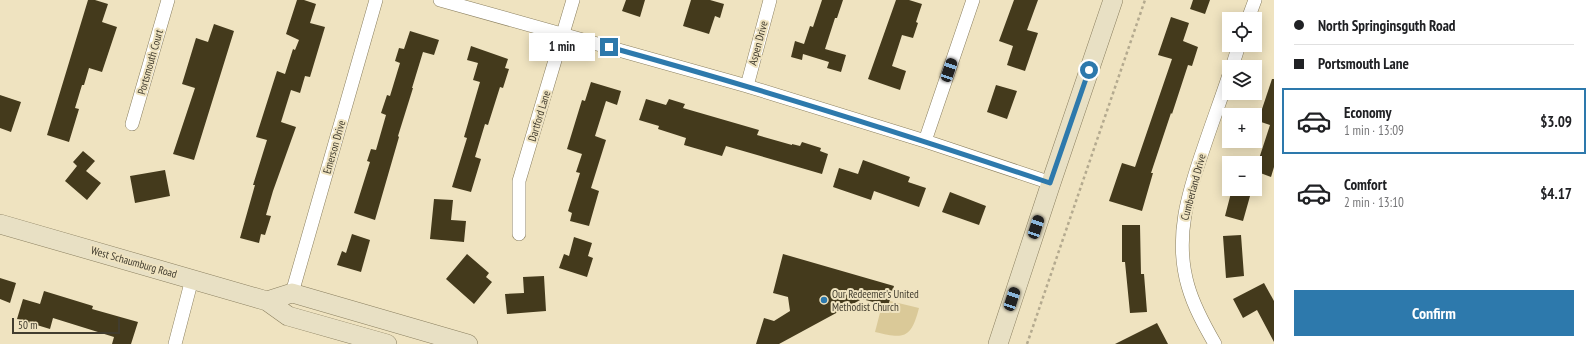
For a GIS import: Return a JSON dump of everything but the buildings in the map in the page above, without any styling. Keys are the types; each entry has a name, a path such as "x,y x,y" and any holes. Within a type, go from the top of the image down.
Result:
{"main road":[{"path":"998,344 1050,183 1113,0"},
{"name":"West Schaumburg Road","path":"0,224 267,301 288,316 388,344"},
{"path":"267,301 292,293 468,344"}],"street":[{"name":"Portsmouth Court","path":"132,124 168,0"},
{"name":"Emerson Drive","path":"292,293 376,0"},
{"path":"440,0 747,86 925,141 1050,183"},
{"name":"Dartford Lane","path":"519,234 519,182 573,0"},
{"name":"Aspen Drive","path":"747,86 770,0"},
{"path":"925,141 973,0"},
{"path":"1251,12 1255,0"},
{"name":"Cumberland Drive","path":"1215,344 1197,312 1188,287 1181,244 1190,188 1222,95"},
{"path":"175,344 192,279"}],"path":[{"path":"1027,344 1145,0"}],"shaded area":[{"path":"890,301 919,308 913,326 909,331 900,336 875,332 882,305 888,306"}],"place":[{"name":"Our Redeemer's United Methodist Church","path":"824,300"}],"route":[{"path":"609,47 747,86 925,141 1050,183 1089,70"}]}
